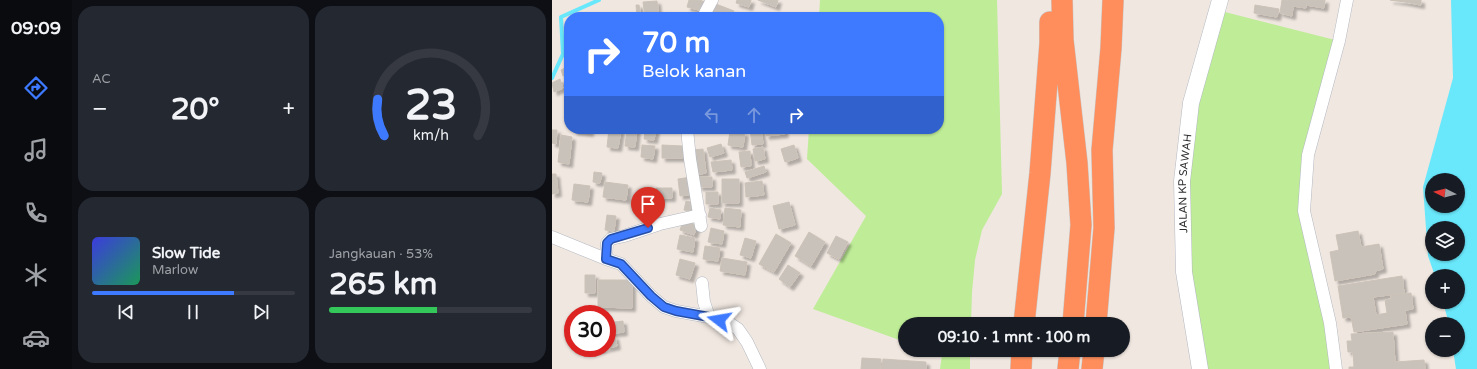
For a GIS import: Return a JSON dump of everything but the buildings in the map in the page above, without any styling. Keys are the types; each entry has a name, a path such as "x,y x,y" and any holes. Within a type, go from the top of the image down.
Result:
{"highway":[{"path":"1025,317 1044,120 1050,43 1050,0"},
{"path":"1062,0 1063,40 1077,163 1081,225 1074,317"},
{"path":"1097,317 1104,228 1102,150 1111,48 1113,0"},
{"path":"1104,228 1110,202 1127,0"},
{"path":"1021,369 1022,357"},
{"path":"1068,369 1069,357"},
{"path":"1092,369 1093,357"}],"street":[{"path":"706,12 712,0"},
{"name":"JALAN KP SAWAH","path":"1200,369 1184,272 1182,181 1191,103 1220,0"},
{"path":"1336,369 1330,323 1304,212 1308,155 1339,41 1347,0"},
{"path":"606,259 607,243 611,239 660,224 701,221 690,159 688,134"},
{"path":"552,237 621,264 651,296 664,307 729,323 738,329 760,369"},
{"path":"702,283 704,302 709,317"}],"green space":[{"path":"820,0 997,0 1002,194 982,230 975,260 971,317 898,317 898,339 813,309 866,216 807,159 809,134 944,134 944,12 819,12"},
{"path":"1217,10 1339,41 1308,155 1304,211 1336,369 1200,369 1182,181"},
{"path":"942,357 970,357 970,369 940,369"}],"water":[{"path":"1451,0 1477,0 1477,369 1456,369 1454,357 1465,357 1465,317 1447,317 1445,309 1465,309 1465,269 1433,269 1430,261 1465,261 1465,221 1425,221 1423,187 1425,180 1425,213 1465,213 1465,173 1427,173 1453,78"}],"waterway":[{"path":"572,12 599,0"},
{"path":"552,78 563,54 561,17 564,16"}],"route":[{"path":"648,228 611,239 607,243 606,259 621,264 651,296 664,307 719,320"}]}
